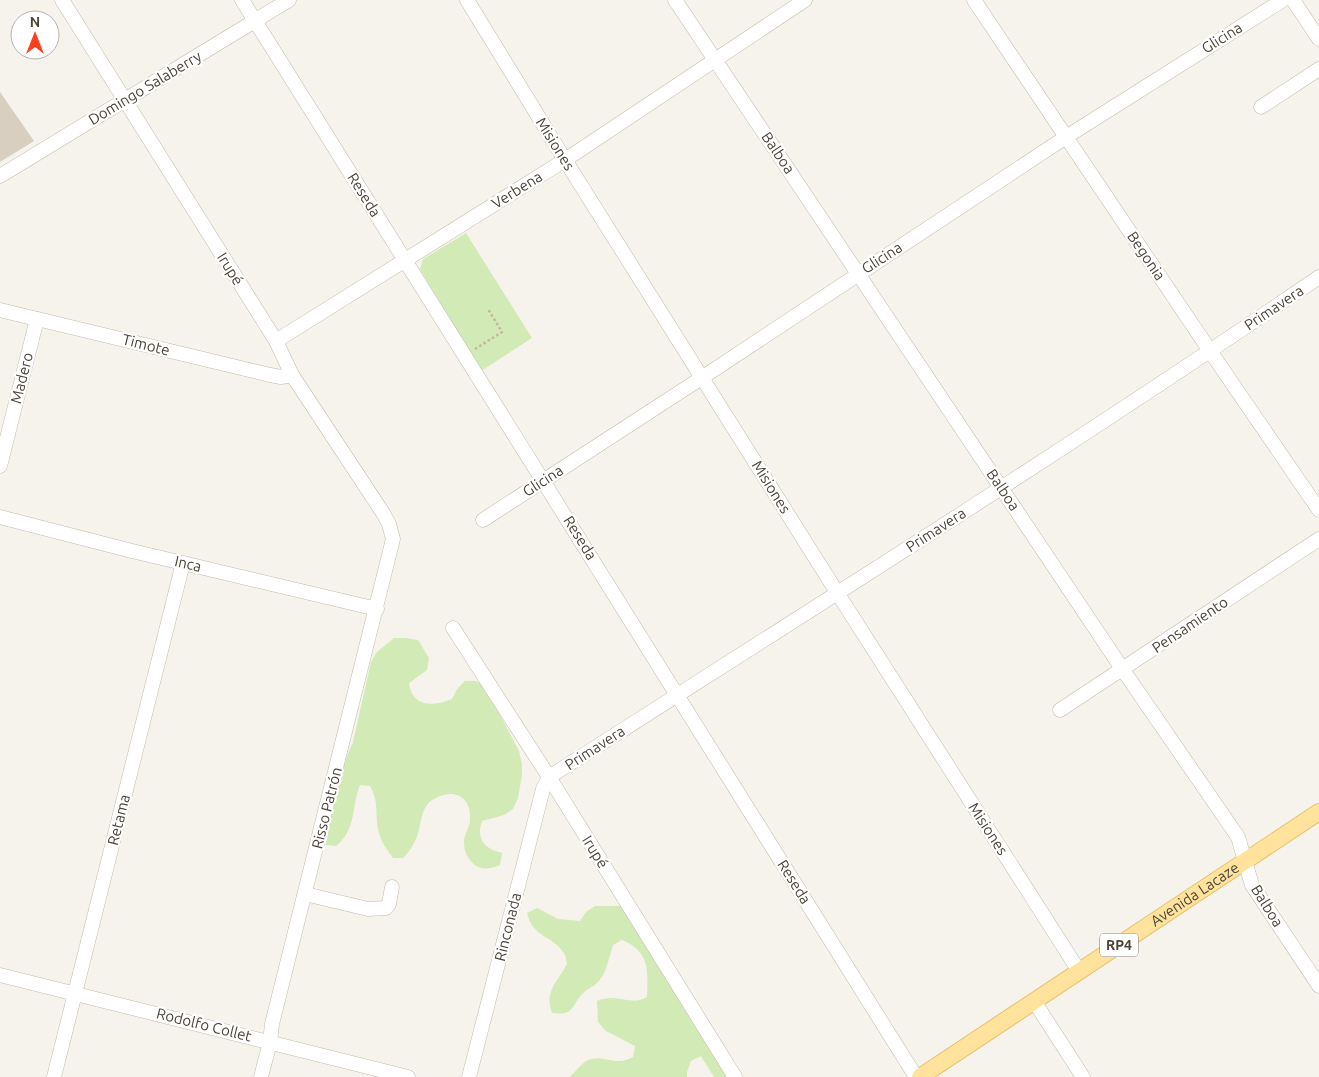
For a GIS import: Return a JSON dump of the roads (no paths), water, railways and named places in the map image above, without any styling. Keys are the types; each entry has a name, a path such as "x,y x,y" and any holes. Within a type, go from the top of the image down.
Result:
{"main road":[{"name":"Avenida Lacaze","path":"920,1077 1319,812"}],"street":[{"name":"Irupé","path":"62,0 276,340 292,375 383,513 389,524 393,539"},
{"name":"Reseda","path":"242,0 916,1077"},
{"name":"Domingo Salaberry","path":"0,176 289,0"},
{"name":"Misiones","path":"467,0 565,160 838,594 1080,971"},
{"name":"Balboa","path":"675,0 859,273 1122,670 1238,837 1252,885 1319,986"},
{"name":"Verbena","path":"276,340 565,160 805,0"},
{"name":"Begonia","path":"974,0 1210,352 1319,510"},
{"name":"Glicina","path":"483,520 703,377 1066,136 1283,0"},
{"path":"1293,0 1319,39"},
{"path":"1261,108 1319,69"},
{"name":"Primavera","path":"549,777 838,594 1210,352 1319,277"},
{"name":"Timote","path":"0,310 270,375 281,377 292,375"},
{"name":"Madero","path":"0,466 36,319"},
{"name":"Inca","path":"0,517 183,563 377,608"},
{"name":"Risso Patrón","path":"261,1077 270,1042 272,1024 393,539"},
{"name":"Pensamiento","path":"1060,710 1319,539"},
{"name":"Retama","path":"54,1077 183,563"},
{"name":"Irupé","path":"453,628 549,777 735,1077"},
{"name":"Rinconada","path":"469,1077 543,789 549,777"},
{"path":"305,894 378,910 386,908 389,904 392,887"},
{"name":"Rodolfo Collet","path":"0,975 408,1077"},
{"path":"1034,1001 1083,1077"}]}
